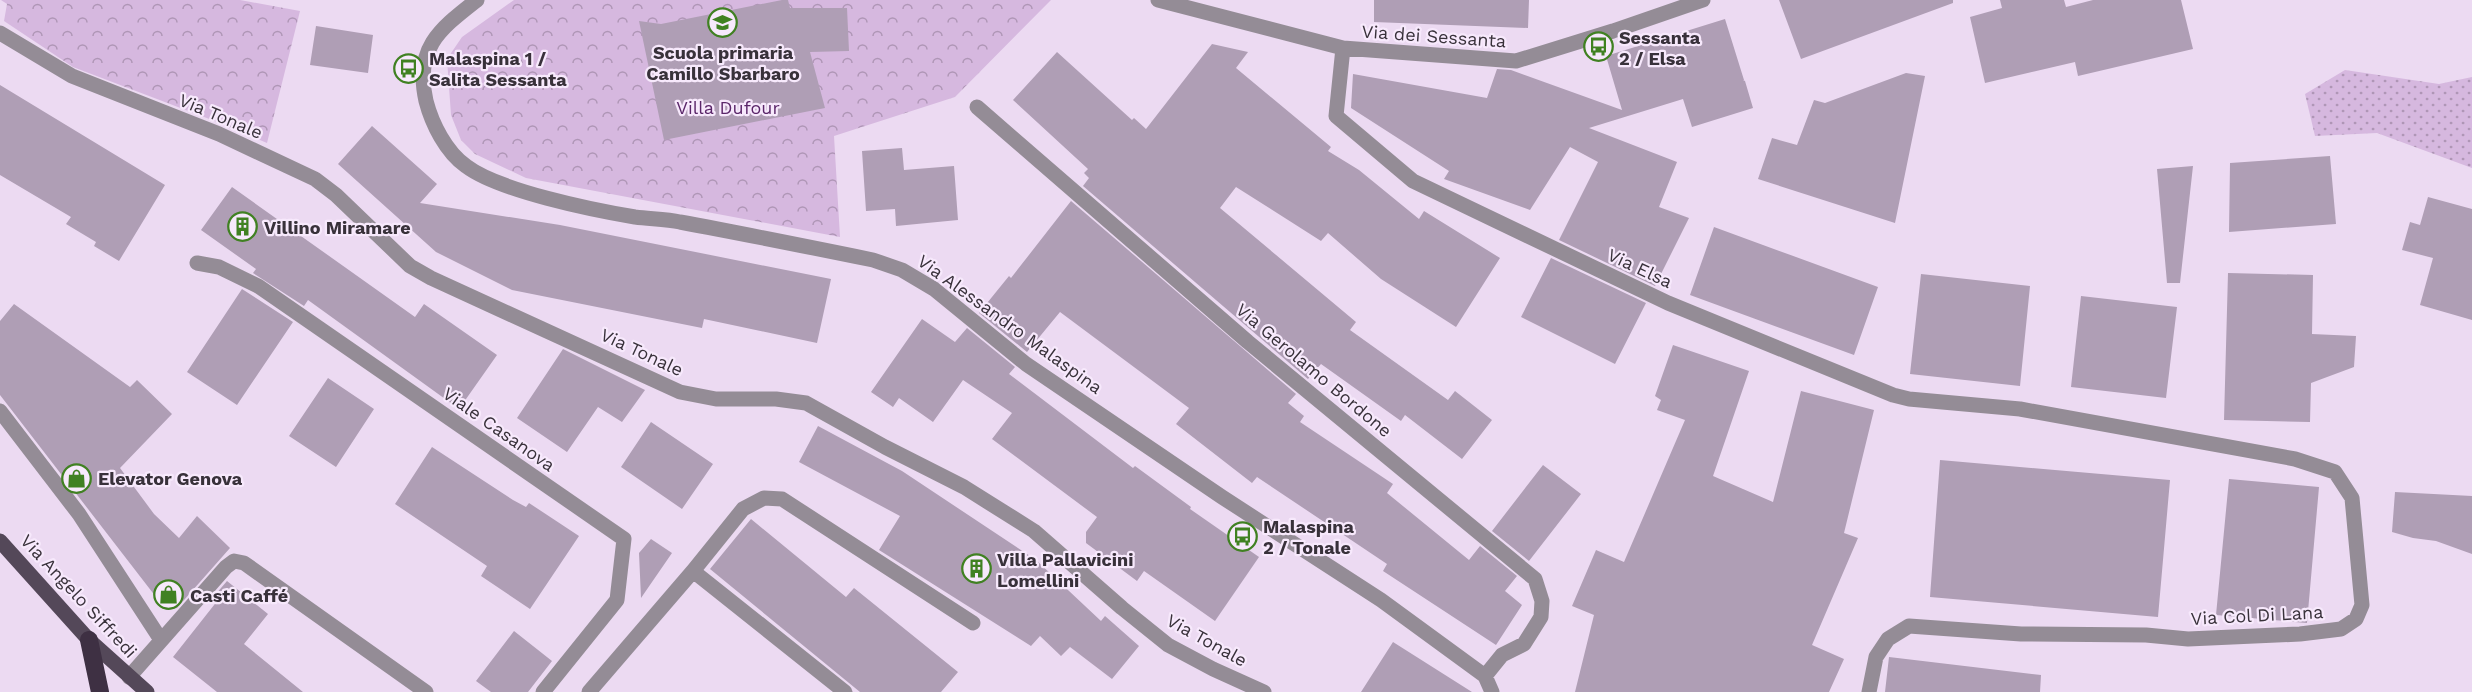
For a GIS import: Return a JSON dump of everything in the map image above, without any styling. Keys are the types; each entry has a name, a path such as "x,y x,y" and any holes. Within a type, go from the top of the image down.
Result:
{"highway":[{"path":"89,639 100,692"}],"main road":[{"name":"Via Angelo Siffredi","path":"0,541 89,639 147,692"}],"street":[{"name":"Via Alessandro Malaspina","path":"477,0 437,34 424,63 423,87 429,112 447,147 466,166 496,183 544,197 635,217 677,221 873,260 902,270 934,289 1026,364 1380,600 1485,676"},
{"name":"Via dei Sessanta","path":"1158,0 1344,48 1516,61 1703,0"},
{"name":"Via Tonale","path":"0,33 72,76 219,135 315,179 336,195 410,266 431,278 680,392 716,399 776,399 806,403 964,487 1034,531 1168,645 1212,669 1264,692"},
{"name":"Via Elsa","path":"1344,48 1336,116 1413,180 1668,303 1893,395 1909,399 2020,409"},
{"name":"Via Gerolamo Bordone","path":"977,107 1248,342 1535,579 1542,601 1541,617 1524,644 1502,655 1485,676"},
{"name":"Viale Casanova","path":"197,263 219,267 258,286 624,539 617,600 543,692"},
{"name":"Via Col Di Lana","path":"1869,692 1876,657 1888,639 1909,626 2021,634 2146,635 2188,639 2300,634 2341,629 2356,619 2362,605 2352,498 2335,472 2295,459 2020,409"},
{"path":"0,411 79,514 160,640"},
{"path":"589,692 743,509 764,498 782,500 973,623"},
{"path":"129,677 226,567 234,561 244,563 426,692"},
{"path":"693,571 845,692"},
{"path":"1485,676 1492,692"}],"green space":[{"path":"1,0 240,0 300,11 267,143 73,67 4,21 7,4"},
{"name":"Villa Dufour","path":"514,0 1051,0 955,97 834,136 840,237 526,178 475,154 461,140 451,115 447,59 462,37"},
{"path":"2345,70 2439,84 2472,77 2472,168 2377,133 2315,136 2305,94"}],"building":[{"path":"788,0 790,8 847,8 849,51 810,52 825,108 664,140 639,21 661,24"},
{"path":"1374,0 1529,0 1528,28 1374,22"},
{"path":"1779,0 1953,0 1953,3 1801,59"},
{"path":"2000,0 2064,0 2066,7 2093,0 2181,0 2193,49 2078,76 2075,62 1985,83 1970,17 2002,8"},
{"path":"1725,19 1753,108 1692,127 1683,99 1589,128 1677,162 1659,207 1689,218 1655,286 1559,240 1598,162 1570,147 1530,210 1444,179 1449,171 1351,108 1353,74 1487,98 1497,69 1511,70 1622,110 1606,56"},
{"path":"316,26 373,35 368,73 310,65"},
{"path":"1212,44 1248,52 1236,68 1331,147 1328,151 1359,170 1419,219 1424,211 1500,258 1456,327 1381,279 1328,233 1321,241 1236,187 1220,208 1356,322 1350,330 1448,400 1455,391 1492,420 1462,459 1405,415 1401,421 1321,364 1308,379 1083,186 1089,178 1084,173 1088,169 1013,100 1057,52 1132,120 1134,118 1146,129"},
{"path":"1906,73 1925,76 1895,223 1758,179 1772,138 1797,145 1814,100 1825,103"},
{"path":"0,85 165,185 119,261 94,246 96,242 66,224 71,217 0,175"},
{"path":"372,126 437,184 420,203 560,225 831,279 817,343 704,319 702,328 512,290 436,252 338,164"},
{"path":"902,148 904,170 954,166 958,220 896,226 895,209 866,211 862,151"},
{"path":"2330,156 2336,224 2229,232 2230,163"},
{"path":"2193,166 2180,283 2167,283 2157,169"},
{"path":"232,187 415,317 424,304 497,355 459,409 308,300 304,306 253,273 256,269 201,230"},
{"path":"2428,197 2472,209 2472,320 2420,305 2433,258 2402,250 2410,222 2420,225"},
{"path":"1071,201 1296,394 1288,403 1304,416 1300,422 1393,484 1387,493 1469,560 1480,546 1517,576 1505,591 1522,605 1496,645 1383,571 1387,564 1257,477 1252,483 1176,424 1189,408 1060,312 1027,352 979,313 1009,276 1011,278"},
{"path":"1714,227 1878,287 1854,355 1690,295"},
{"path":"1551,258 1646,303 1615,364 1521,317"},
{"path":"2228,273 2313,275 2312,334 2356,336 2354,367 2311,383 2310,422 2224,420"},
{"path":"1921,274 2030,286 2020,386 1910,374"},
{"path":"242,289 293,322 237,405 187,372"},
{"path":"2081,296 2177,307 2166,398 2071,387"},
{"path":"14,304 130,387 137,380 172,414 120,468 154,514 179,538 197,516 230,548 177,608 166,610 0,395 0,321"},
{"path":"922,319 955,342 967,328 1015,367 1009,374 1133,468 1135,466 1191,507 1190,509 1259,557 1215,621 1144,571 1137,581 1086,543 1086,532 1097,517 992,439 1012,413 963,380 933,422 899,398 893,407 871,392"},
{"path":"1673,345 1749,371 1713,476 1773,502 1801,391 1874,410 1844,533 1858,538 1812,645 1844,659 1829,692 1575,692 1594,615 1572,606 1596,550 1624,562 1685,420 1657,410 1661,400 1655,396"},
{"path":"563,349 645,390 622,422 598,407 567,452 517,418"},
{"path":"328,378 374,409 336,467 289,436"},
{"path":"651,422 713,464 682,509 621,467"},
{"name":"Villa Pallavicini Lomellini","path":"818,426 902,471 1036,560 1101,621 1105,616 1139,646 1112,679 1070,647 1061,656 1040,636 1031,646 879,550 900,516 799,462"},
{"path":"432,447 513,500 526,507 529,503 579,536 530,609 481,576 487,566 395,504"},
{"path":"1940,460 2170,480 2158,617 1930,597"},
{"path":"1543,465 1581,494 1529,561 1492,531"},
{"path":"2229,479 2319,487 2307,623 2216,615"},
{"path":"2395,492 2472,496 2472,554 2436,541 2392,532"},
{"path":"751,519 846,597 854,588 958,672 941,692 860,692 710,569"},
{"path":"651,539 672,553 641,598 639,553"},
{"path":"227,581 268,614 244,644 303,692 217,692 173,657 218,600 209,602"},
{"path":"514,631 552,661 528,692 491,692 476,681"},
{"path":"1393,642 1472,692 1361,692"},
{"path":"1889,657 2041,675 2040,692 1885,692"}],"place":[{"name":"Scuola primaria Camillo Sbarbaro","path":"723,23"},
{"name":"Sessanta 2 / Elsa","path":"1598,47"},
{"name":"Malaspina 1 / Salita Sessanta","path":"408,68"},
{"name":"Villino Miramare","path":"243,227"},
{"name":"Elevator Genova","path":"77,478"},
{"name":"Malaspina 2 / Tonale","path":"1242,536"},
{"name":"Villa Pallavicini Lomellini","path":"976,569"},
{"name":"Casti Caffé","path":"169,595"}]}
